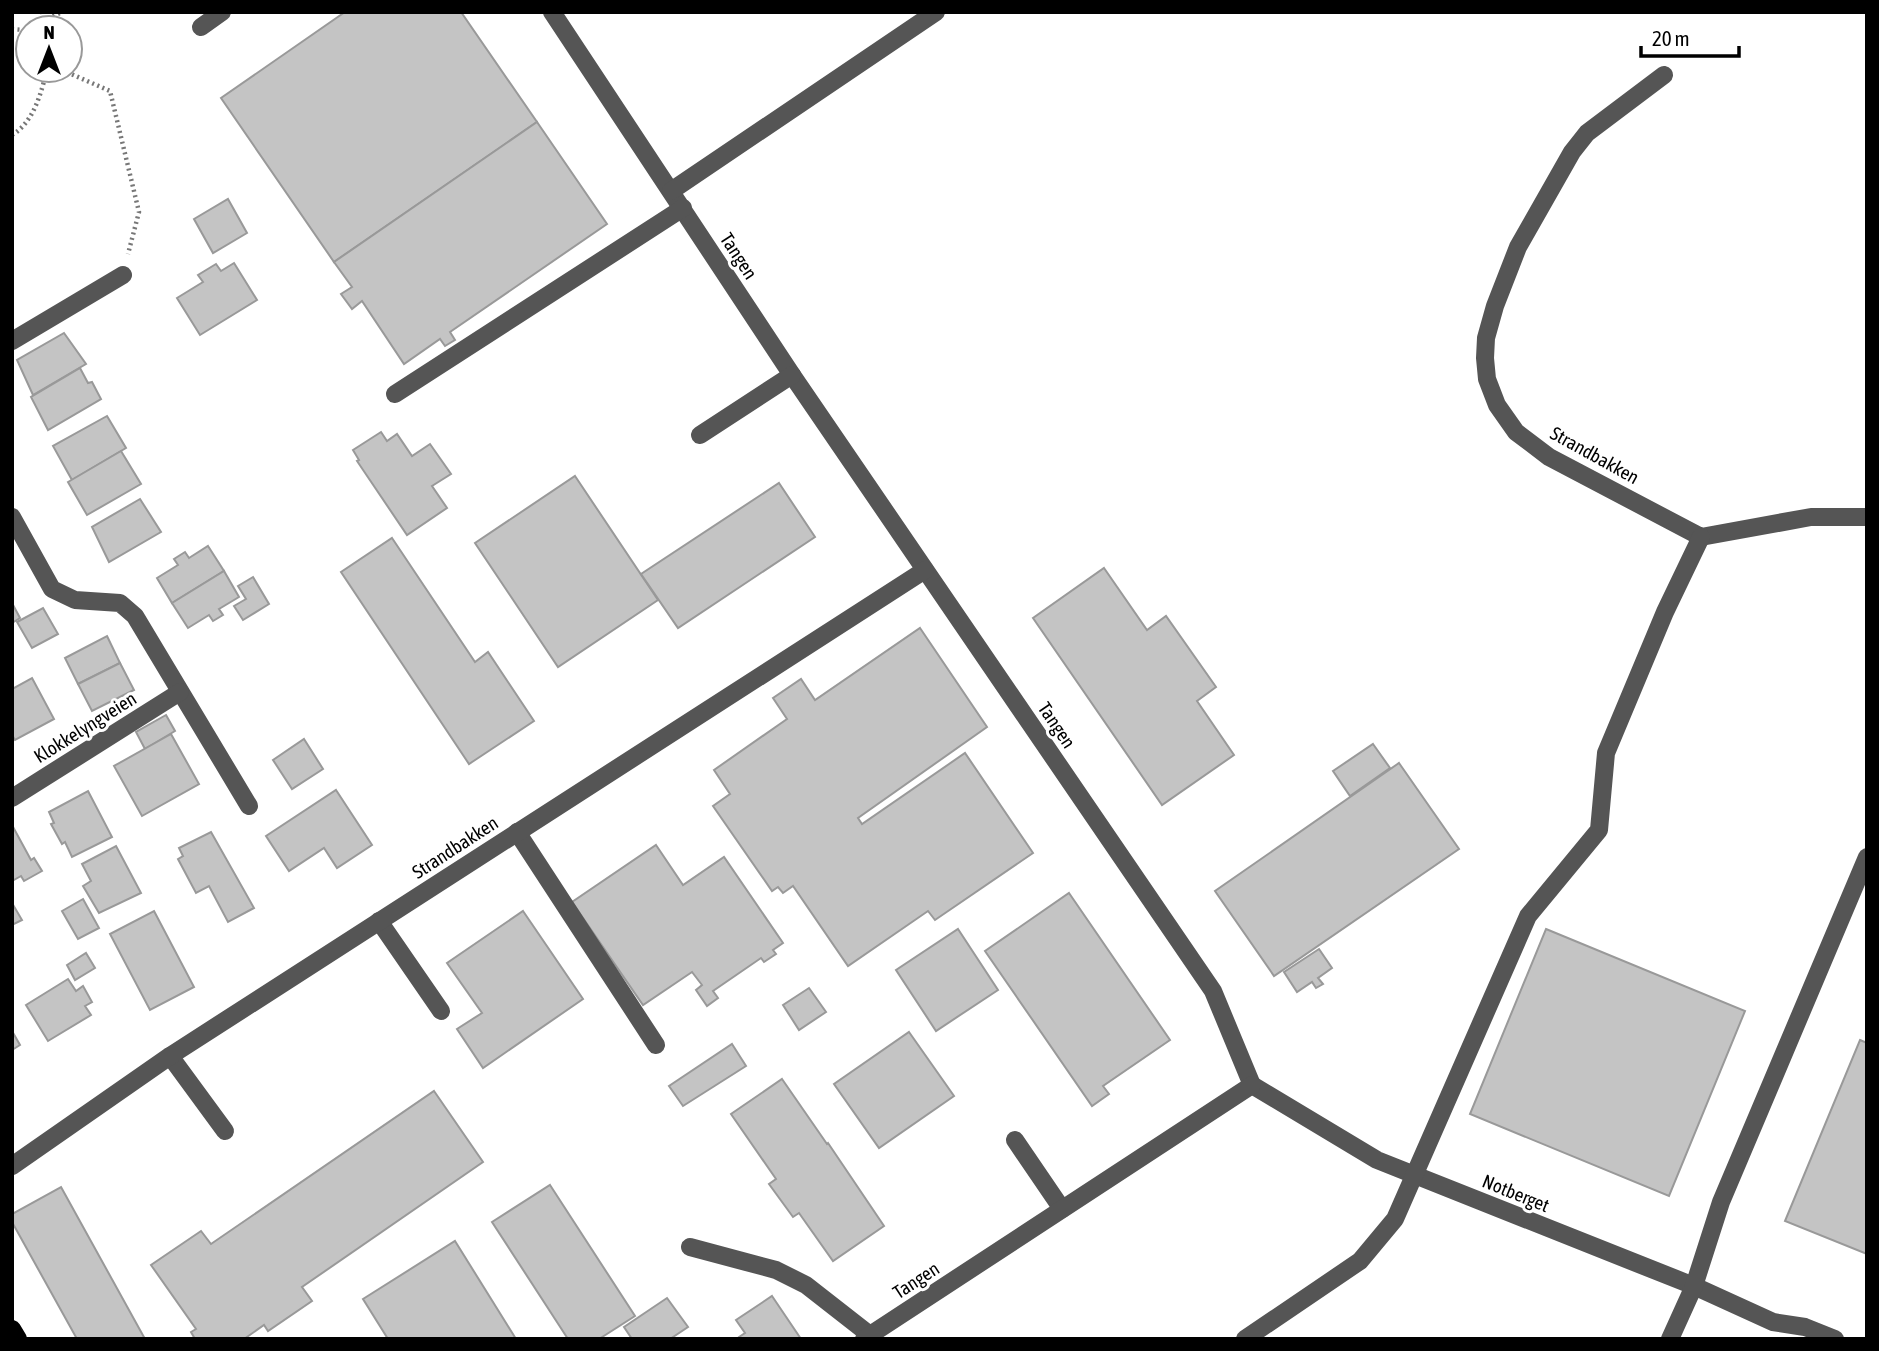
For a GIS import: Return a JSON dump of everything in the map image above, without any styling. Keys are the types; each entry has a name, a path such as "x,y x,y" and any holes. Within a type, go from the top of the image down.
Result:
{"main road":[{"path":"12,1329 18,1339"}],"street":[{"path":"201,27 222,12"},
{"name":"Tangen","path":"552,12 792,375 1213,991 1252,1085 867,1337"},
{"path":"671,191 936,12"},
{"name":"Strandbakken","path":"1664,75 1600,122 1572,152 1518,247 1495,306 1486,338 1485,358 1487,379 1497,405 1516,432 1549,457 1701,537"},
{"path":"395,394 682,208"},
{"path":"12,341 122,275"},
{"path":"699,435 792,375"},
{"path":"12,517 52,590 75,600 120,603 135,616 249,806"},
{"path":"1245,1339 1360,1261 1395,1219 1528,916 1599,830 1606,753 1665,612 1701,537 1811,517 1867,517"},
{"name":"Strandbakken","path":"12,1166 170,1056 925,570"},
{"name":"Klokkelyngveien","path":"12,799 180,692"},
{"path":"517,832 656,1045"},
{"path":"1670,1339 1694,1286 1721,1202 1867,857"},
{"path":"379,921 441,1011"},
{"path":"170,1056 225,1131"},
{"name":"Notberget","path":"1252,1085 1377,1160 1694,1286 1773,1322 1805,1327 1835,1339"},
{"path":"1015,1140 1062,1209"},
{"path":"691,1248 776,1270 806,1285 867,1337"},
{"name":"Notberget","path":"1773,1322 1790,1339"}],"path":[{"path":"84,79 110,90 139,212 122,275"},
{"path":"12,135 20,130 32,113 42,84"}],"building":[{"path":"345,12 461,12 537,122 334,262 221,98"},
{"path":"537,122 607,224 450,332 455,340 445,346 440,339 404,364 362,301 352,309 341,294 352,287 334,262"},
{"path":"228,199 247,233 213,253 194,219"},
{"path":"234,263 257,300 200,335 177,298 203,282 198,275 216,264 221,271"},
{"path":"64,333 86,364 33,395 17,360"},
{"path":"80,368 101,399 48,430 31,397"},
{"path":"107,416 126,448 72,480 53,446"},
{"path":"381,432 387,441 397,434 412,456 430,444 451,474 432,486 447,508 407,535 357,461 359,460 353,450"},
{"path":"121,451 141,484 87,515 68,482"},
{"path":"575,476 658,600 558,667 475,543"},
{"path":"779,483 815,537 678,628 641,574"},
{"path":"140,499 161,532 109,562 92,527"},
{"path":"392,538 475,662 488,652 534,721 469,764 341,572"},
{"path":"208,546 224,571 172,603 157,578 178,565 174,559 185,552 189,558"},
{"path":"1104,568 1147,630 1166,616 1216,687 1197,701 1234,755 1162,805 1033,618"},
{"path":"224,571 239,597 219,609 223,615 213,621 209,615 188,628 172,603"},
{"path":"253,577 269,604 243,620 234,606 246,599 238,586"},
{"path":"12,603 20,618 12,623"},
{"path":"43,608 58,634 32,648 17,622"},
{"path":"920,628 987,727 858,818 862,824 965,753 1033,853 935,920 928,911 848,966 793,886 783,893 778,887 772,891 713,806 730,794 714,770 787,719 773,698 801,679 815,700"},
{"path":"107,636 120,663 78,684 65,658"},
{"path":"120,663 134,690 92,711 78,684"},
{"path":"32,678 54,719 15,740 12,735 12,689"},
{"path":"166,715 175,731 145,749 136,732"},
{"path":"171,734 199,784 142,816 114,766"},
{"path":"304,739 323,769 292,789 273,760"},
{"path":"1373,744 1390,768 1350,796 1333,771"},
{"path":"1399,763 1459,849 1274,976 1215,891"},
{"path":"336,790 372,845 337,868 324,848 289,871 266,836"},
{"path":"88,791 112,837 72,857 65,842 62,844 51,824 54,823 49,812"},
{"path":"12,825 31,860 34,858 42,871 24,881 21,876 12,881"},
{"path":"211,832 254,908 228,922 209,886 196,893 178,859 183,856 179,848"},
{"path":"656,845 683,885 724,857 783,943 773,950 776,954 764,962 761,958 713,991 718,998 707,1006 696,990 702,985 692,972 643,1005 572,902"},
{"path":"116,846 141,893 99,913 83,886 91,881 82,864"},
{"path":"1069,893 1170,1040 1103,1086 1109,1094 1092,1106 985,951"},
{"path":"83,899 99,928 78,939 62,911"},
{"path":"12,903 22,920 12,925"},
{"path":"154,911 194,987 150,1010 110,934"},
{"path":"523,911 583,999 483,1068 457,1029 482,1013 447,963"},
{"path":"958,929 998,990 936,1031 896,970"},
{"path":"1546,929 1745,1011 1669,1196 1470,1114"},
{"path":"1319,949 1332,968 1318,978 1323,984 1316,988 1312,982 1297,992 1284,972"},
{"path":"86,953 95,968 75,980 67,965"},
{"path":"68,979 76,991 83,986 92,1002 85,1006 91,1015 48,1041 26,1005"},
{"path":"809,988 826,1012 799,1030 783,1005"},
{"path":"12,1031 20,1045 12,1050"},
{"path":"909,1032 954,1096 879,1148 834,1084"},
{"path":"1860,1040 1867,1043 1867,1254 1785,1221"},
{"path":"732,1044 746,1066 683,1106 669,1086"},
{"path":"782,1079 884,1226 833,1261 799,1213 793,1217 769,1184 776,1179 731,1114"},
{"path":"434,1091 483,1162 302,1287 312,1301 268,1331 264,1325 244,1339 195,1339 191,1332 196,1329 151,1265 201,1231 211,1244"},
{"path":"550,1185 635,1316 599,1339 568,1339 492,1222"},
{"path":"61,1187 145,1339 77,1339 12,1222 12,1214"},
{"path":"455,1241 516,1339 388,1339 363,1299"},
{"path":"772,1296 801,1339 740,1339 745,1333 736,1320"},
{"path":"667,1298 688,1327 670,1339 632,1339 624,1327"}]}
